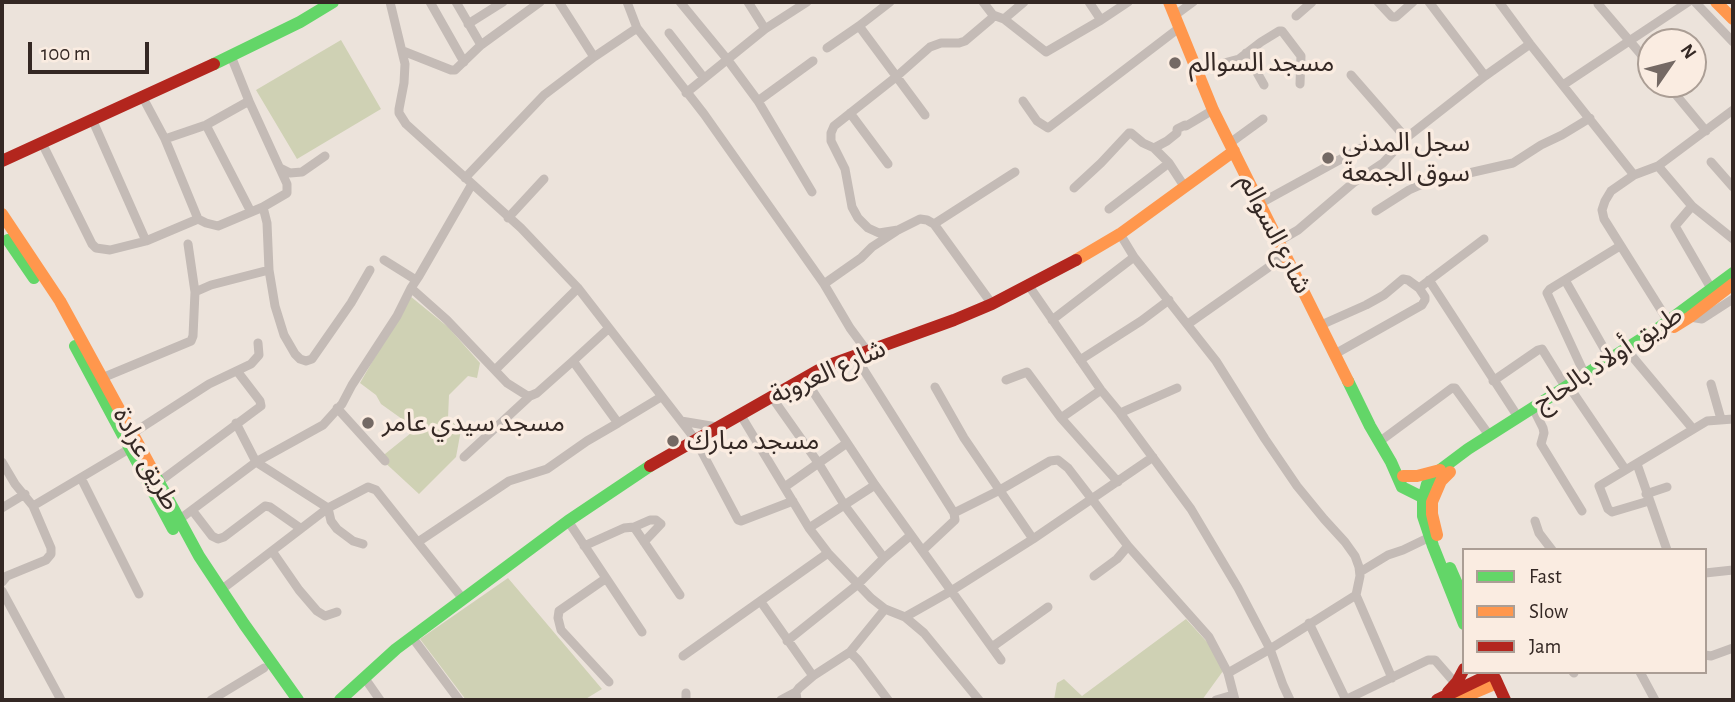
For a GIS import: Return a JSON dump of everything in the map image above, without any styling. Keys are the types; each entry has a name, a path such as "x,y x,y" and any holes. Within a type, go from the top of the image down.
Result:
{"main road":[{"name":"شارع السوالم","path":"1169,2 1213,110 1393,470 1403,482 1428,533"},
{"path":"1716,2 1733,19"},
{"path":"2,161 231,56 300,22 325,4"},
{"name":"شارع العروبة","path":"340,700 412,637 618,486 695,439 824,367 954,320 1029,286 1121,234 1232,147"},
{"name":"طريق عرادة","path":"2,214 61,302 133,433 159,482 198,572 287,700"},
{"name":"طريق عرادة","path":"2,230 52,303 129,449 175,523 298,700"},
{"name":"طريق أولاد بالحاج","path":"1483,442 1536,414 1585,374 1668,321 1733,273"},
{"name":"طريق أولاد بالحاج","path":"1483,442 1518,417 1632,355 1690,317 1733,284"},
{"path":"1462,595 1440,545 1427,484 1440,470 1483,442"},
{"path":"1462,619 1423,516 1428,497 1445,476 1483,442"},
{"path":"1403,482 1440,470"},
{"path":"1403,482 1428,497"},
{"path":"1439,699 1455,684 1462,672"},
{"path":"1439,699 1495,675 1505,700"},
{"path":"1457,700 1481,680"},
{"path":"1481,680 1492,700"}],"street":[{"path":"390,2 403,51 405,76 399,109 406,124 546,253 578,288 695,439 738,520 793,501"},
{"path":"430,2 464,62"},
{"path":"456,2 481,45"},
{"path":"403,51 451,70 457,69 481,45 540,2"},
{"path":"559,2 594,57"},
{"path":"626,2 637,28 704,114 824,284 954,513 955,520 923,550"},
{"path":"680,2 758,101 812,192"},
{"path":"748,2 765,29"},
{"path":"686,93 765,29 807,2"},
{"path":"827,48 890,2"},
{"path":"983,2 993,15 1004,19 1046,52 1125,3"},
{"path":"1088,2 1101,20"},
{"path":"1023,102 1037,121 1048,128 1177,22 1193,2"},
{"path":"1296,16 1312,2"},
{"path":"1378,2 1392,18 1413,2"},
{"path":"1429,2 1485,76"},
{"path":"1499,2 1634,175"},
{"path":"1563,85 1688,2"},
{"path":"1695,2 1733,43"},
{"path":"468,24 499,3"},
{"path":"1004,19 1020,3"},
{"path":"1598,4 1637,51"},
{"path":"898,230 879,233 868,228 858,218 852,207 845,169 831,141 834,126 930,47 965,41 992,19 993,15"},
{"path":"859,26 925,115"},
{"path":"175,523 256,462 323,425 345,400 397,316 469,181 529,109 594,57 637,28"},
{"path":"1198,71 1240,59 1261,42 1282,31 1300,54 1300,85"},
{"path":"669,33 704,78"},
{"path":"1279,241 1316,216 1353,183 1383,163 1406,138 1530,44"},
{"path":"1246,53 1264,85"},
{"path":"142,96 165,139 198,219 218,226 263,207 288,190 231,56"},
{"path":"758,101 813,61"},
{"path":"1352,75 1406,138"},
{"path":"1679,98 1706,131"},
{"path":"165,139 206,125 249,101"},
{"path":"1154,148 1177,133 1177,129 1185,125 1186,127 1213,110"},
{"path":"1668,321 1620,246 1604,219 1602,210 1611,191 1634,175 1658,166 1733,110"},
{"path":"850,113 888,164"},
{"path":"1376,211 1425,183 1513,163 1590,118"},
{"path":"92,119 146,241"},
{"path":"1232,147 1263,119"},
{"path":"206,125 251,212"},
{"path":"1074,188 1129,133 1154,148 1169,163 1184,186"},
{"path":"42,143 96,248 110,250 146,241 198,219"},
{"path":"1259,204 1361,148"},
{"path":"280,167 290,173 302,172 325,156"},
{"path":"1711,162 1733,187"},
{"path":"1109,209 1169,163"},
{"path":"1658,166 1692,206 1733,239"},
{"path":"934,224 1015,172"},
{"path":"508,218 544,179"},
{"path":"1692,206 1675,226 1712,290"},
{"path":"263,207 268,233 271,288 281,328 300,359 312,359 370,270"},
{"path":"824,284 872,247 920,219 934,224 992,304"},
{"path":"1121,234 1134,257 1216,360 1297,486 1355,556 1360,572 1356,595 1392,678"},
{"path":"1419,289 1484,239"},
{"path":"102,378 191,341 194,292 188,244"},
{"path":"1585,374 1547,293 1620,246"},
{"path":"1188,324 1286,255"},
{"path":"1052,320 1134,257"},
{"path":"384,260 414,284 517,391 530,396"},
{"path":"194,292 269,270"},
{"path":"1321,326 1384,295 1404,279 1419,289 1425,297 1422,304 1335,354"},
{"path":"1429,280 1518,417"},
{"path":"1564,280 1610,359"},
{"path":"1029,286 1101,390 1192,509 1270,649 1290,700"},
{"path":"495,370 578,288"},
{"path":"1690,317 1702,319 1733,299"},
{"path":"1080,360 1169,300"},
{"path":"464,457 609,328"},
{"path":"133,433 209,384 251,365 259,355 258,343"},
{"path":"1493,380 1542,349 1625,470"},
{"path":"1632,355 1693,429"},
{"path":"573,361 618,423"},
{"path":"159,482 262,404 237,371"},
{"path":"1006,380 1027,372 1061,418 1118,482"},
{"path":"804,378 875,485 1000,660"},
{"path":"1711,384 1721,419"},
{"path":"935,387 964,438 1033,539"},
{"path":"1120,412 1177,387"},
{"path":"1379,442 1452,388 1455,388 1483,442"},
{"path":"1061,418 1101,390"},
{"path":"771,396 845,506 884,558"},
{"path":"418,542 509,481 547,469 587,441 662,397"},
{"path":"337,408 385,461"},
{"path":"740,414 809,528 828,553 857,585 885,609 905,617 924,633 979,700"},
{"path":"1536,414 1544,433 1541,444 1582,511"},
{"path":"1667,487 1614,512 1609,511 1599,486 1707,421 1733,419"},
{"path":"681,421 717,427"},
{"path":"236,424 256,462 328,508 331,521 337,529 353,541 363,544"},
{"path":"786,486 847,443"},
{"path":"33,506 129,449"},
{"path":"905,617 1033,539 1153,457"},
{"path":"954,513 1050,461 1058,460 1068,468 1128,547 1209,638 1228,673 1234,698 1216,700"},
{"path":"2,462 33,506 51,548 47,560 7,576 2,582"},
{"path":"1637,464 1666,548"},
{"path":"81,478 139,594"},
{"path":"809,528 875,485"},
{"path":"221,590 328,508 371,487 463,599"},
{"path":"2,508 25,494"},
{"path":"192,510 212,536 218,539 265,506 300,528"},
{"path":"584,546 624,528 656,520 661,524 644,542"},
{"path":"1535,521 1539,533 1550,548"},
{"path":"568,522 642,632"},
{"path":"634,527 680,595"},
{"path":"1360,572 1388,555 1403,550 1428,533"},
{"path":"787,641 857,585 911,535"},
{"path":"1094,576 1128,547"},
{"path":"272,551 317,611 325,616 337,612"},
{"path":"683,656 828,553"},
{"path":"1707,573 1733,570"},
{"path":"605,579 559,611 558,618 561,630 609,682"},
{"path":"2,591 61,700"},
{"path":"1228,673 1356,595"},
{"path":"761,602 813,676"},
{"path":"992,647 1048,607"},
{"path":"781,700 796,696 813,676 850,652 885,609"},
{"path":"1309,623 1346,700 1432,659 1455,684"},
{"path":"412,637 459,700"},
{"path":"1707,655 1733,648"},
{"path":"850,652 888,700"},
{"path":"211,700 264,668"},
{"path":"1641,674 1655,700"},
{"path":"364,677 380,700"}],"green space":[{"path":"341,40 381,109 297,159 256,90"},
{"path":"410,296 448,327 480,363 477,378 468,376 449,395 448,418 461,430 456,457 419,494 380,458 416,429 381,404 376,395 360,383"},
{"path":"508,578 602,689 584,700 466,700 420,639"},
{"path":"1186,619 1208,643 1223,671 1202,700 1054,700 1057,683 1064,679 1082,696"}],"traffic: fast":[{"path":"214,64 300,22 333,2"},
{"path":"8,240 34,278"},
{"path":"1462,619 1423,516 1423,499 1427,484 1440,470 1468,449 1660,327 1733,273"},
{"path":"75,346 173,529"},
{"path":"1348,381 1402,487 1432,502"},
{"path":"340,700 396,649 568,521 650,466"},
{"path":"154,473 199,556 298,700"},
{"path":"1450,568 1462,595"}],"traffic: slow":[{"path":"1169,2 1213,110 1348,381"},
{"path":"1716,2 1733,19"},
{"path":"1076,260 1120,234 1234,151"},
{"path":"2,214 60,301 154,473"},
{"path":"1674,327 1733,284"},
{"path":"1403,476 1417,476 1440,470"},
{"path":"1437,535 1432,502 1441,481 1450,472"},
{"path":"1457,700 1497,683"}],"traffic: jam":[{"path":"2,161 214,64"},
{"path":"650,466 824,367 992,304 1076,260"},
{"path":"1448,692 1462,673"},
{"path":"1437,700 1491,674"},
{"path":"1495,678 1505,700"}],"place":[{"name":"مسجد السوالم","path":"1175,63"},
{"name":"سجل المدني سوق الجمعة","path":"1328,158"},
{"name":"مسجد سيدي عامر","path":"368,423"},
{"name":"مسجد مبارك","path":"673,441"}]}
